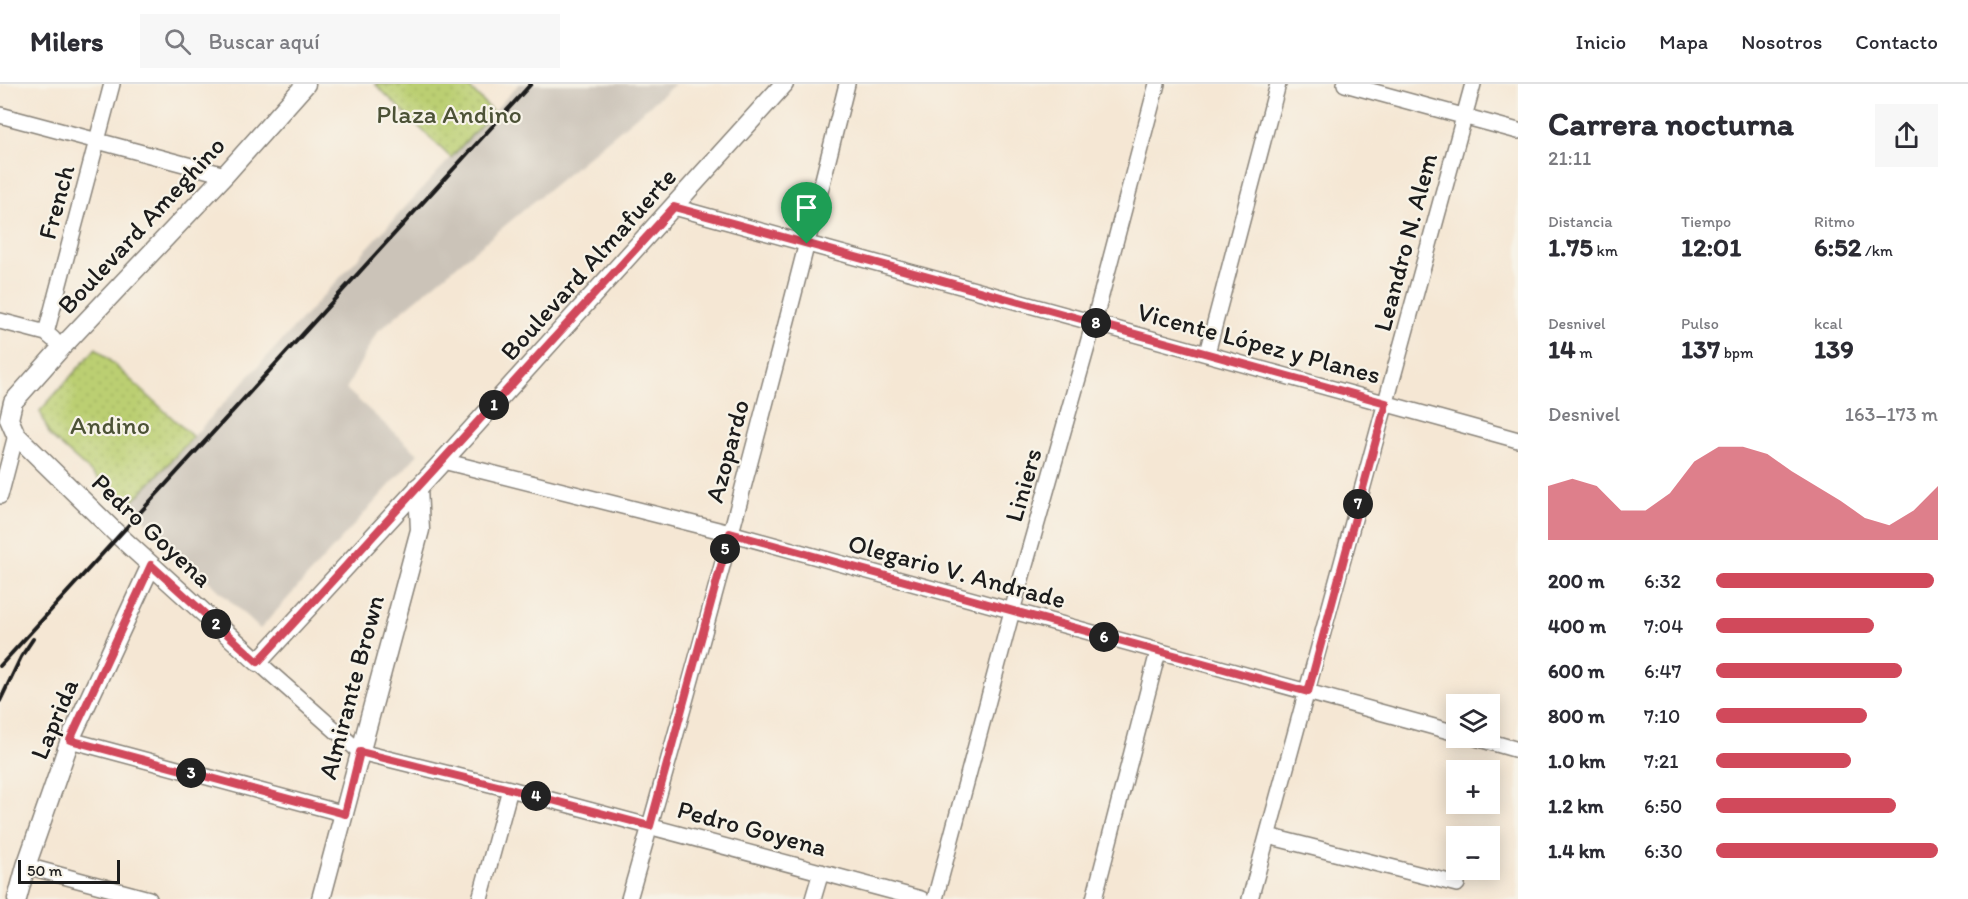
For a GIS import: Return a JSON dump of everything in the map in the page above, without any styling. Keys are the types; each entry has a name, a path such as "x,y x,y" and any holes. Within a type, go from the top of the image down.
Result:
{"main road":[{"name":"Boulevard Ameghino","path":"16,435 9,418 14,402 62,347 225,175 306,84"},
{"name":"Boulevard Almafuerte","path":"258,662 784,84"},
{"name":"Pedro Goyena","path":"16,435 118,536 258,662"},
{"name":"Almirante Brown","path":"321,899 420,530 418,487"},
{"name":"Laprida","path":"17,899 26,866 70,740 151,565"}],"street":[{"name":"French","path":"46,333 112,84"},
{"name":"Azopardo","path":"629,899 730,533 847,84"},
{"name":"Liniers","path":"935,899 1157,84"},
{"path":"1208,353 1278,84"},
{"path":"1345,84 1518,131"},
{"name":"Leandro N. Alem","path":"1250,899 1473,84"},
{"path":"0,115 225,175"},
{"name":"Vicente López y Planes","path":"674,207 1518,440"},
{"path":"0,321 46,333 62,347"},
{"path":"0,496 16,435"},
{"name":"Olegario V. Andrade","path":"443,461 730,533 1446,730"},
{"path":"1094,899 1158,652"},
{"name":"Pedro Goyena","path":"258,662 360,752 510,789 921,899"},
{"path":"70,740 345,814"},
{"path":"1500,745 1518,750"},
{"path":"480,899 510,789"},
{"path":"1268,836 1457,885"},
{"path":"26,866 149,899"},
{"path":"813,899 820,872"}],"shaded area":[{"path":"519,84 675,84 377,332 346,389 418,454 260,629 129,506"}],"green space":[{"name":"Plaza Andino","path":"375,84 469,84 468,86 493,112 451,158"},
{"name":"Andino","path":"96,348 193,437 129,506 50,436 40,411"}],"railway":[{"path":"0,666 531,84"},
{"path":"0,701 21,657 33,639"}],"route":[{"path":"674,207 807,244 1386,403 1308,692 730,533 650,826 360,752 345,814 70,740 151,565 258,662 674,207"}]}
